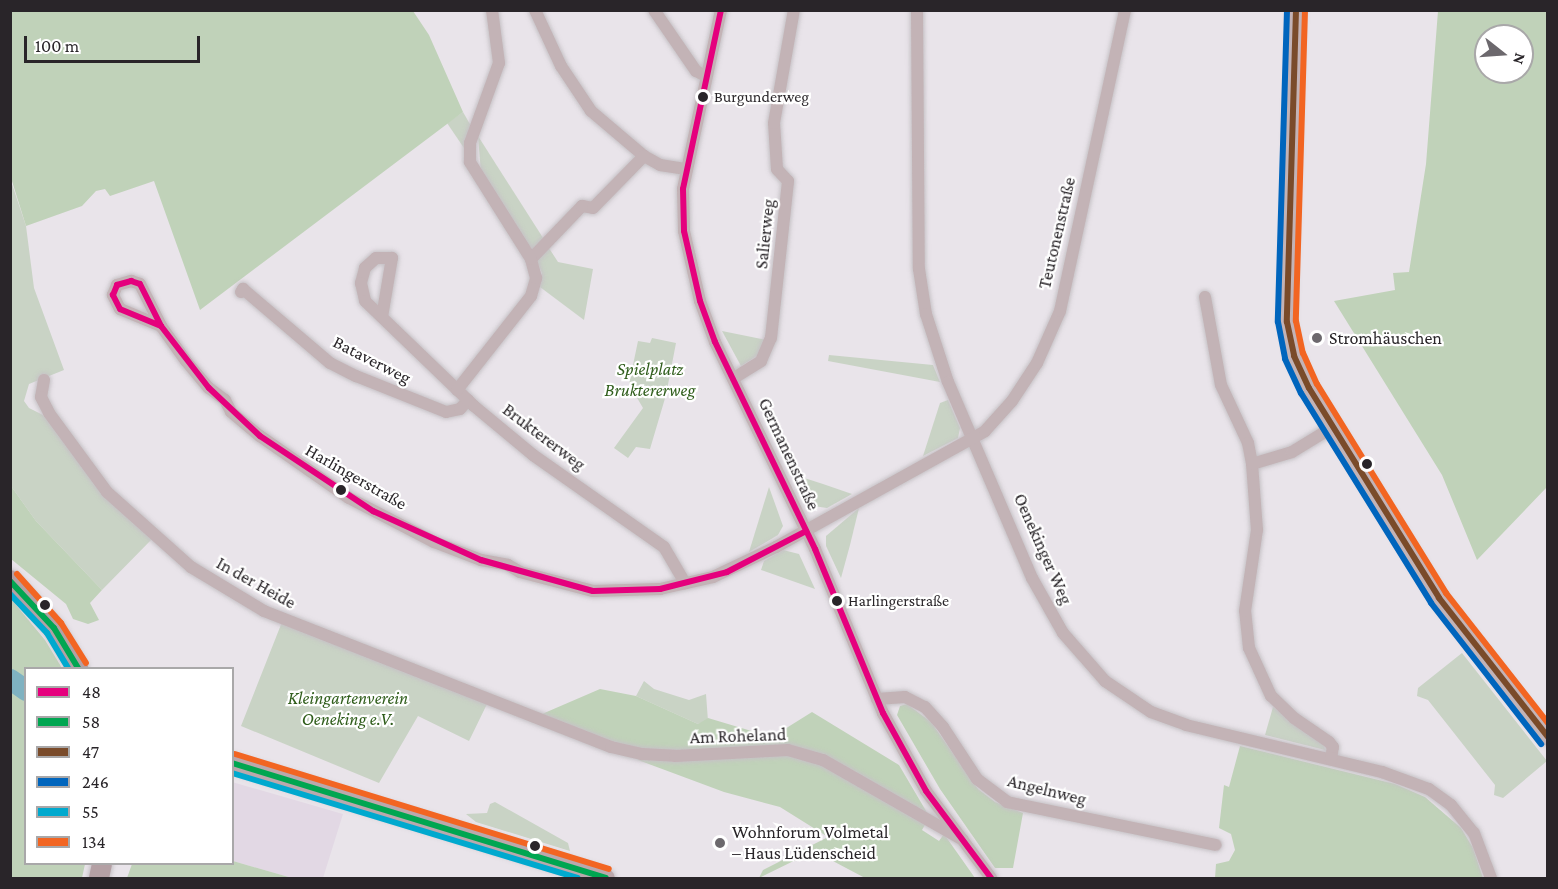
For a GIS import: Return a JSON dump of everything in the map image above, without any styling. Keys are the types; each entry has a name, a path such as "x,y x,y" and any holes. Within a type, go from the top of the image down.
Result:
{"main road":[{"path":"10,580 54,628 77,667"},
{"path":"234,764 606,879"}],"street":[{"path":"457,390 531,296 536,278 531,259 470,162 470,143 499,63 492,10"},
{"path":"534,10 561,66 591,111 644,156 660,165 685,170"},
{"path":"654,10 696,71 706,76"},
{"name":"Germanenstraße","path":"721,10 685,170 682,219 690,267 708,326 806,531 877,699 927,791 991,879"},
{"name":"Salierweg","path":"734,378 761,361 771,338 788,181 777,169 774,123 795,10"},
{"name":"Oenekinger Weg","path":"917,10 915,119 916,136 920,139 921,290 940,360 1040,595 1068,639 1106,681 1134,702 1167,718 1409,780 1444,798 1474,833 1491,879"},
{"name":"Teutonenstraße","path":"974,437 991,427 1032,374 1060,311 1125,10"},
{"path":"1296,10 1287,322 1294,356 1333,427 1439,598 1548,738"},
{"path":"531,259 582,206 593,208 644,156"},
{"name":"Bataverweg","path":"241,292 243,289 330,363 356,376 446,412 460,409 468,400"},
{"path":"1205,297 1221,385 1248,443 1252,464 1257,530 1245,611 1249,648 1271,696 1294,718 1329,742 1333,747 1331,759"},
{"name":"Bruktererweg","path":"382,317 457,390 533,455 664,547 685,583"},
{"name":"Harlingerstraße","path":"161,326 208,387 260,436 349,498 420,535 477,559 488,559 527,575 593,591 660,589 727,572 806,531 974,437"},
{"name":"In der Heide","path":"44,380 41,397 46,408 81,461 139,524 191,567 283,620 533,719"},
{"path":"1252,464 1292,452 1333,427"},
{"name":"Angelnweg","path":"877,699 905,697 926,707 943,727 976,779 1007,802 1216,845"},
{"name":"Am Roheland","path":"533,719 593,742 642,754 778,750 811,756 848,772 963,840"}],"shaded area":[{"path":"234,783 343,814 323,878 292,878 234,861"}],"green space":[{"path":"10,11 413,11 429,35 463,112 200,310 154,181 110,196 105,189 96,191 82,206 26,226 11,178"},
{"path":"1438,11 1547,11 1547,487 1477,560 1442,475 1334,301 1395,290 1393,273 1409,272 1426,164"},
{"path":"463,112 471,126 468,154 447,123"},
{"path":"478,136 545,241 533,253 481,173"},
{"path":"10,178 26,226 34,288 64,370 29,384 24,401 29,408 45,416 152,539 102,590 36,521 11,486"},
{"path":"547,245 558,262 593,269 584,320 540,287 542,273 535,257"},
{"path":"722,331 767,340 763,352 741,366"},
{"name":"Spielplatz Bruktererweg","path":"652,338 676,343 666,395 650,449 636,447 628,458 614,448 643,408 629,384 638,341 650,343"},
{"path":"829,355 933,365 940,382 828,361"},
{"path":"948,400 960,428 958,438 923,456 940,403"},
{"path":"795,475 852,494 827,508 813,506 808,504"},
{"path":"11,486 36,521 102,590 90,603 99,620 88,624 73,619 66,604 11,559"},
{"path":"769,487 783,526 778,535 749,552"},
{"path":"859,508 841,578 826,546 826,536"},
{"path":"783,550 799,554 815,589 761,570 764,561"},
{"path":"11,599 45,640 61,667 24,667 24,865 85,865 82,878 11,878"},
{"name":"Kleingartenverein Oeneking e.V.","path":"282,622 487,704 469,741 418,716 379,783 241,726"},
{"path":"1462,653 1547,761 1503,798 1494,795 1495,785 1428,700 1417,696 1418,688"},
{"path":"644,681 654,689 689,700 706,694 708,721 698,724 636,696"},
{"path":"600,689 636,696 698,724 708,718 772,737 812,712 899,765 929,816 801,750 696,753 630,749 542,714"},
{"path":"907,704 931,722 978,789 995,802 1023,813 1013,868 995,868 940,789 897,715 900,706"},
{"path":"1273,707 1324,745 1325,750 1265,735"},
{"path":"1240,746 1395,784 1425,797 1461,828 1473,848 1483,878 1215,878 1216,864 1229,861 1235,850 1231,834 1219,828 1224,785 1229,787"},
{"path":"758,752 810,758 926,823 922,830 939,841 944,834 975,878 865,878 814,851 759,878 763,870 828,837 780,807 724,792 638,760 640,756"},
{"path":"495,802 568,843 570,851 476,822 466,814 487,813 490,804"},
{"path":"234,861 292,878 127,878 132,865 234,865"}],"waterway":[{"path":"10,679 24,689"}],"transit line":[{"name":"48","path":"721,10 683,189 684,231 700,301 715,342 815,549 883,713 926,791 991,878"},
{"name":"246","path":"1287,10 1278,322 1285,359 1301,393 1431,603 1541,744"},
{"name":"47","path":"1296,10 1287,322 1294,356 1309,388 1439,598 1548,737"},
{"name":"134","path":"1305,10 1296,321 1303,353 1317,384 1446,593 1548,723"},
{"name":"48","path":"131,281 140,284 161,326 120,309 113,295 117,285 131,281"},
{"name":"48","path":"161,326 209,388 260,436 373,511 481,560 593,591 660,589 727,572 806,531"},
{"name":"134","path":"17,574 61,623 86,663"},
{"name":"58","path":"10,581 54,628 77,667"},
{"name":"55","path":"10,594 47,633 67,667"},
{"name":"134","path":"235,754 609,869"},
{"name":"58","path":"234,764 606,878"},
{"name":"55","path":"234,774 577,878"}],"place":[{"name":"Burgunderweg","path":"703,97"},
{"name":"Stromhäuschen","path":"1317,338"},
{"name":"Harlingerstraße","path":"837,601"},
{"name":"Wohnforum Volmetal – Haus Lüdenscheid","path":"720,843"}]}
